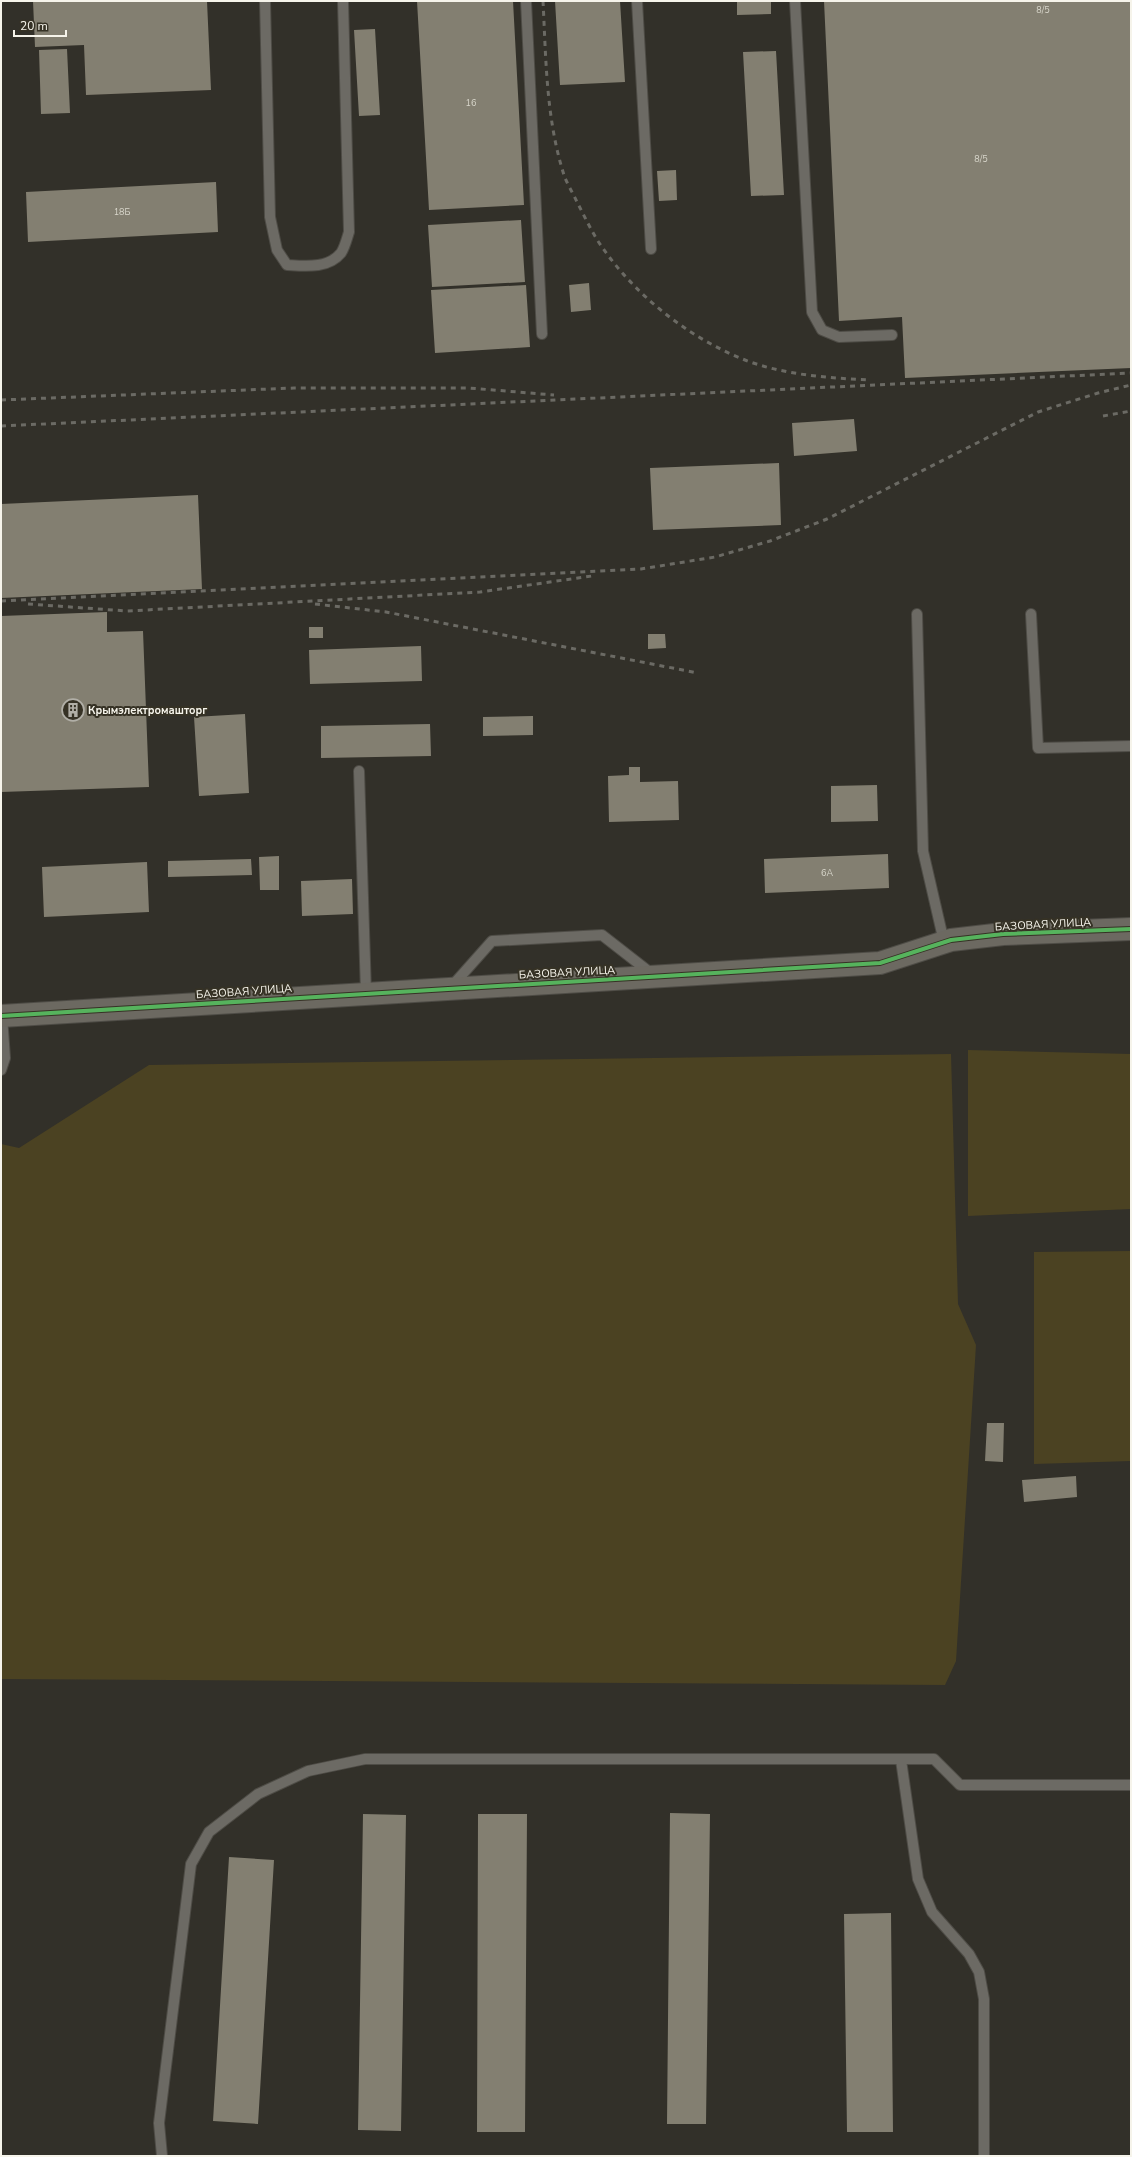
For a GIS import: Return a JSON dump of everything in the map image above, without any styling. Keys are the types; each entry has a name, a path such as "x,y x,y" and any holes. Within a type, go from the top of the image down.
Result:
{"street":[{"name":"БАЗОВАЯ УЛИЦА","path":"2,1016 880,963 944,942 1003,934 1131,929"}],"lane":[{"path":"265,1 270,217 276,250 287,264 305,266 326,264 341,253 349,232 343,1"},
{"path":"526,1 542,334"},
{"path":"637,1 651,249"},
{"path":"795,1 812,312 822,330 839,337 892,335"},
{"path":"917,614 923,851 944,942"},
{"path":"1031,614 1038,748 1131,746"},
{"path":"359,771 366,993"},
{"path":"450,988 492,941 602,935 655,976"},
{"path":"1,1070 5,1058 2,1016"},
{"path":"162,2156 159,2123 191,1864 209,1832 258,1794 308,1771 365,1759 934,1759 960,1785 1131,1785"},
{"path":"901,1760 918,1879 932,1912 969,1954 980,1972 984,1999 984,2156"}],"shaded area":[{"path":"968,1050 1131,1054 1131,1209 968,1216"},
{"path":"951,1054 958,1304 976,1345 956,1661 945,1685 1,1679 1,1144 19,1148 149,1065"},
{"path":"1131,1251 1131,1461 1034,1464 1034,1252"}],"building":[{"path":"33,1 207,1 211,90 86,95 84,45 35,47"},
{"path":"417,1 513,1 524,205 429,210"},
{"path":"555,1 620,1 625,82 560,85"},
{"path":"737,1 771,1 771,14 737,15"},
{"path":"824,1 1131,1 1131,368 905,378 902,317 839,321"},
{"path":"375,29 380,115 359,116 354,30"},
{"path":"67,49 70,113 41,114 39,50"},
{"path":"776,51 784,195 751,196 743,52"},
{"path":"676,170 677,200 659,201 657,171"},
{"path":"216,182 218,232 28,242 26,192"},
{"path":"521,220 525,282 432,287 428,225"},
{"path":"589,283 591,310 571,312 569,285"},
{"path":"526,285 530,347 435,353 431,290"},
{"path":"854,419 857,451 794,456 792,423"},
{"path":"779,463 781,525 653,530 650,468"},
{"path":"198,495 202,589 1,598 1,504"},
{"name":"Крымэлектромашторг","path":"107,612 107,632 143,631 149,787 1,792 1,616"},
{"path":"309,627 323,627 323,638 309,638"},
{"path":"648,634 665,634 666,648 648,649"},
{"path":"421,646 422,681 310,684 309,650"},
{"path":"245,714 249,793 199,796 194,717"},
{"path":"533,716 533,735 483,736 483,717"},
{"path":"430,724 431,756 321,758 321,726"},
{"path":"629,767 640,767 640,782 678,781 679,820 609,822 608,776 629,775"},
{"path":"877,785 878,821 831,822 831,786"},
{"path":"888,854 889,888 765,893 764,859"},
{"path":"279,856 279,890 260,890 259,857"},
{"path":"251,859 252,875 168,877 168,861"},
{"path":"147,862 149,912 44,917 42,867"},
{"path":"352,879 353,914 302,916 301,881"},
{"path":"987,1423 1004,1423 1003,1462 985,1461"},
{"path":"1076,1476 1077,1497 1024,1502 1022,1480"},
{"path":"670,1813 710,1814 706,2124 667,2124"},
{"path":"363,1814 406,1815 401,2131 358,2130"},
{"path":"478,1814 527,1814 525,2132 477,2132"},
{"path":"229,1857 274,1860 258,2124 213,2121"},
{"path":"891,1913 893,2132 847,2132 844,1914"}],"railway":[{"path":"543,1 550,111 558,154 565,178 589,225 598,242 616,265 631,282 665,314 704,340 724,351 745,360 775,369 822,377 870,380"},
{"path":"1,426 1131,373"},
{"path":"1,601 641,569 715,557 770,541 827,519 1038,412 1098,393 1131,385"},
{"path":"1,400 294,388 469,388 554,395"},
{"path":"1103,416 1131,411"},
{"path":"28,604 127,611 480,592 592,576"},
{"path":"315,604 386,612 698,673"}],"cycle path":[{"path":"1,1016 880,963 951,940 1003,934 1131,929"}],"place":[{"name":"Крымэлектромашторг","path":"73,710"}]}
